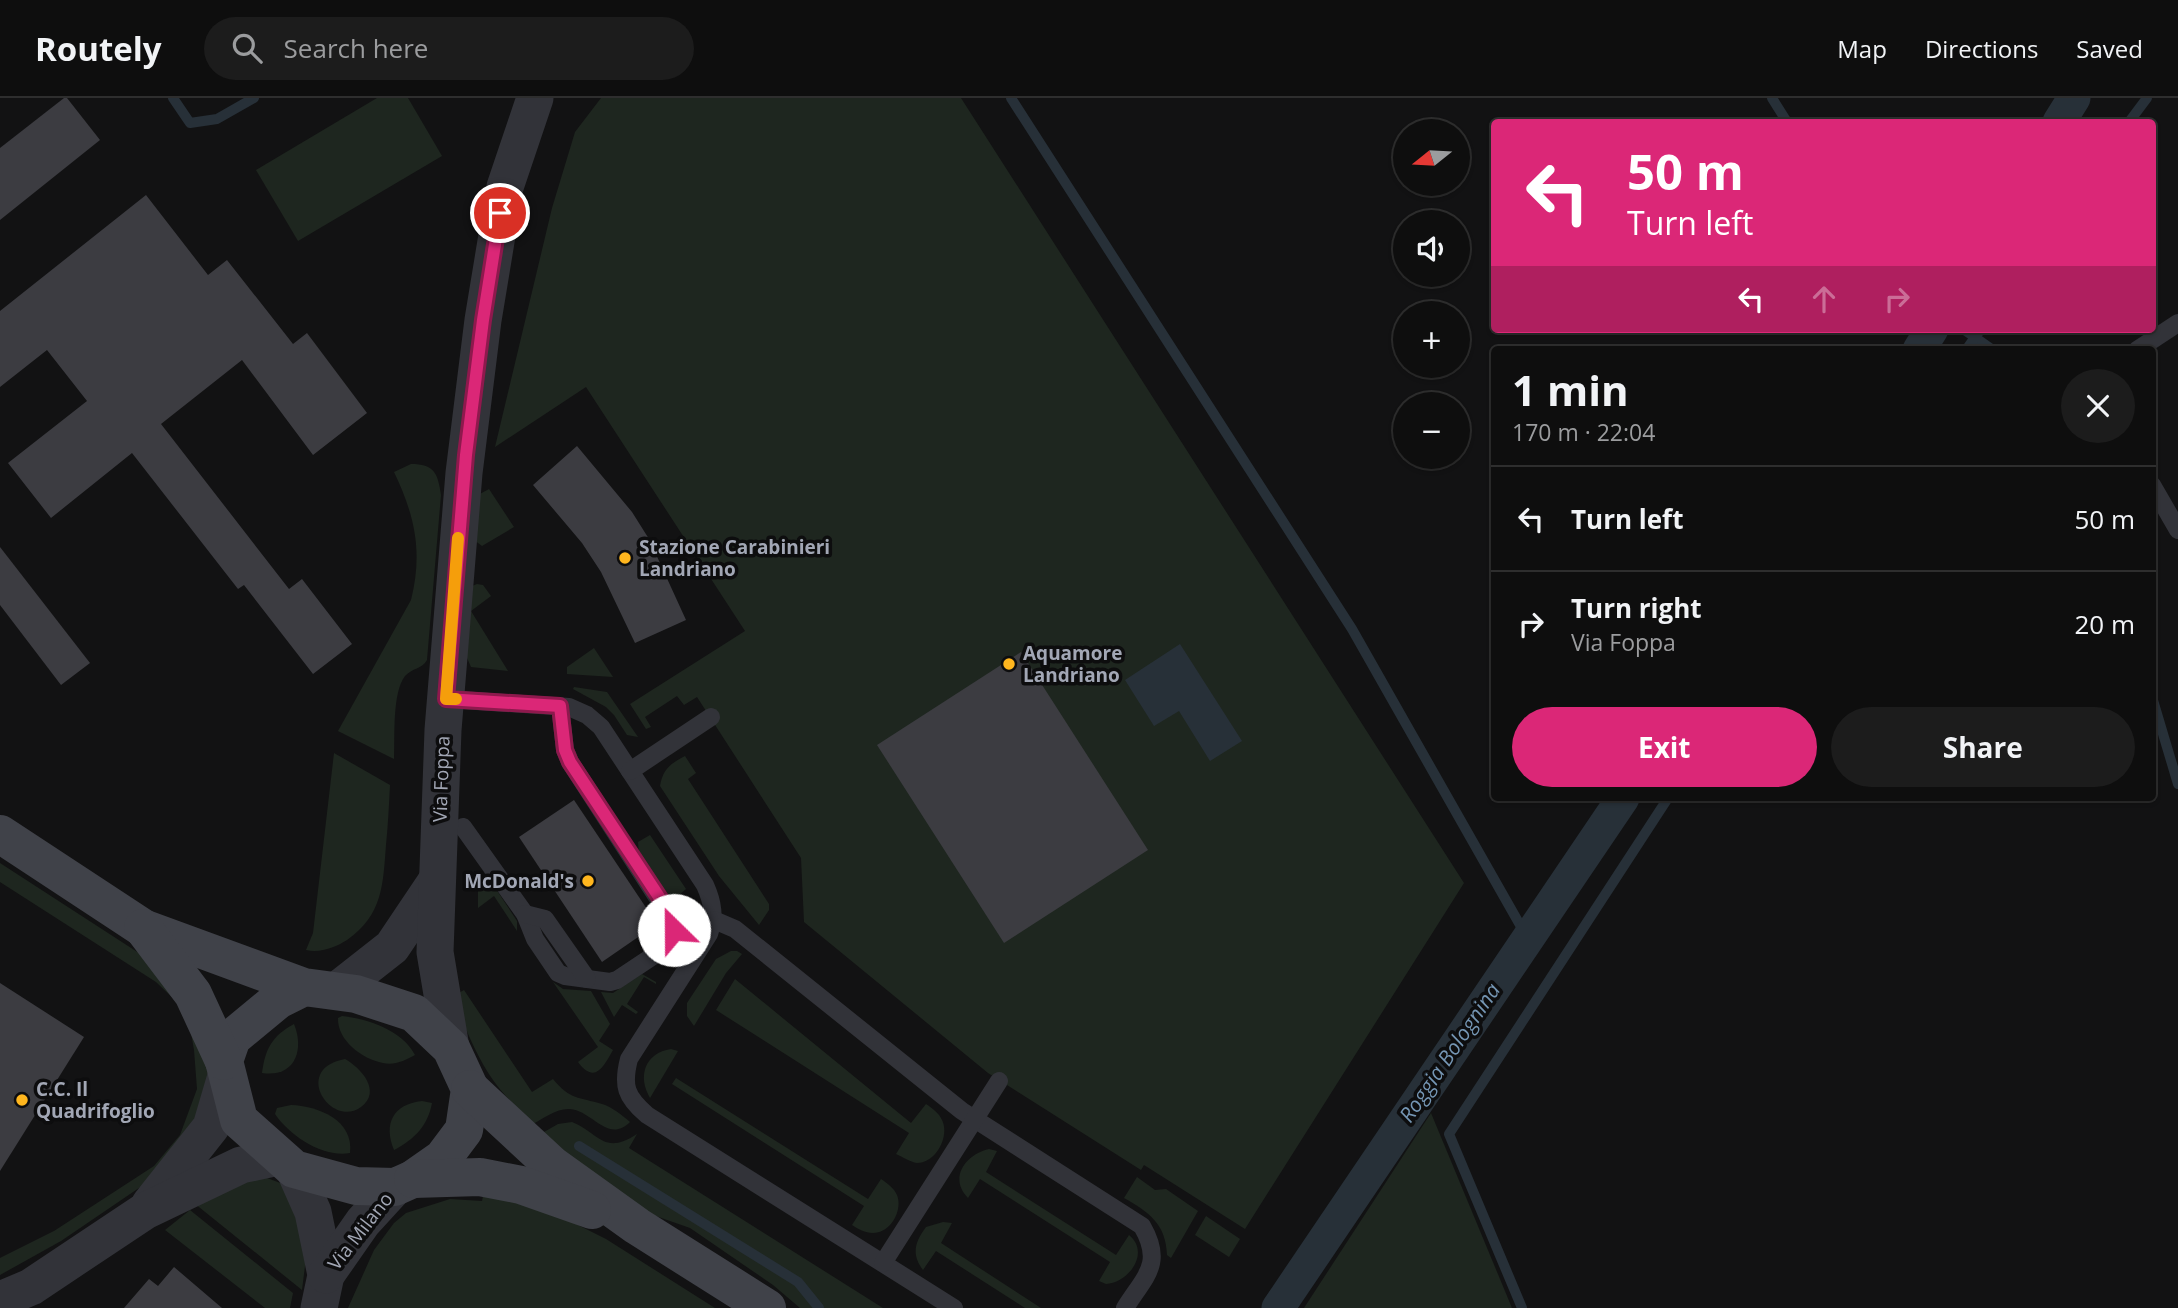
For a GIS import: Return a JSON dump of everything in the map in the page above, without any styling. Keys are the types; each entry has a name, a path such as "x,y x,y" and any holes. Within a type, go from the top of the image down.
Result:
{"main road":[{"path":"0,834 143,928 320,989 356,994 414,1013 451,1048 470,1089 552,1166 637,1226 767,1308"},
{"path":"143,928 193,994 225,1068 239,1120 287,1163 356,1186 480,1177 521,1185 637,1226"},
{"path":"225,1068 232,1038 278,1000 320,989"},
{"path":"404,1183 443,1157 464,1130 470,1089"}],"street":[{"name":"Via Foppa","path":"451,1048 435,952 446,699 464,473 483,320 505,187 535,98"},
{"path":"320,989 392,947 438,880"},
{"path":"145,1211 211,1126 225,1068"},
{"path":"0,1300 31,1287 145,1211 241,1165 287,1163"},
{"name":"Via Milano","path":"287,1163 313,1212 323,1291"},
{"name":"Via Milano","path":"323,1291 362,1222 404,1183"}],"lane":[{"path":"2143,346 2178,323"},
{"path":"2156,492 2178,530"},
{"path":"446,699 569,707 587,715 601,727 705,885 712,902 714,920 709,934 629,1059 624,1076 630,1097 647,1115 954,1308"},
{"path":"463,827 524,914 535,939 558,973 610,982 625,976 665,948 674,930 673,920 570,762 565,750 560,706"},
{"path":"630,771 711,718"},
{"path":"714,920 735,929 975,1120 1142,1226 1154,1252 1151,1267 1125,1308"},
{"path":"883,1263 999,1081"}],"shaded area":[{"path":"377,98 408,98 442,156 298,241 256,170"},
{"name":"Aquamore Landriano","path":"601,98 961,98 1464,883 1245,1229 1144,1165 1141,1170 988,1073 804,922 801,858 697,697 684,705 677,696 645,717 651,727 646,729 630,704 745,631 586,387 495,447 552,208 575,132"},
{"path":"411,464 419,464 434,471 441,495 427,660 405,676 398,693 394,759 338,731 411,600 415,583 415,534 394,472"},
{"path":"489,489 514,527 482,546 474,540 478,495"},
{"path":"483,585 491,596 471,611 508,671 471,667 464,651 472,586"},
{"path":"1180,644 1242,741 1210,761 1179,711 1154,726 1125,680"},
{"path":"594,648 613,677 567,674 567,667"},
{"path":"573,689 607,692 638,737 627,735 606,707"},
{"path":"334,753 390,785 384,873 379,898 368,920 359,930 337,945 312,951 306,950 313,933"},
{"path":"685,756 696,773 688,779 769,904 769,910 759,925 719,876 660,786 668,768"},
{"path":"650,835 686,889 672,901 639,856 638,842"},
{"path":"0,863 145,957 180,999 208,1068 207,1111 158,1175 61,1241 0,1275 0,1258 54,1231 154,1166 180,1135 197,1089 190,1027 177,1002 156,982 0,882"},
{"path":"490,880 517,921 517,931 494,896 478,908 478,889"},
{"path":"731,951 742,954 726,973 694,1026 687,1016 687,1003 716,959"},
{"path":"642,974 656,984 644,977 627,1004 638,1012 636,1014 622,1005 614,1017 601,992 613,993"},
{"path":"735,979 911,1123 926,1104 935,1111 942,1120 944,1133 940,1148 935,1154 924,1162 917,1163 896,1154 909,1133 716,1010"},
{"path":"553,982 563,989 591,991 610,1024 599,1041 613,1050 602,1067 594,1073 584,1069 578,1062 598,1047"},
{"path":"464,990 532,1092 553,1079 570,1094 606,1105 630,1122 615,1130 578,1111 565,1109 533,1124 497,1086 475,1050 453,996"},
{"path":"342,1016 363,1020 393,1032 415,1055 391,1064 375,1061 359,1053 342,1034 338,1018"},
{"path":"294,1024 298,1044 294,1060 282,1071 262,1073 271,1044 280,1033"},
{"path":"671,1049 678,1051 650,1098 644,1082 646,1067 655,1055"},
{"path":"345,1059 363,1074 370,1094 361,1107 349,1112 338,1110 329,1104 318,1084 320,1074 329,1065"},
{"path":"676,1078 868,1199 881,1179 897,1195 898,1207 894,1220 885,1229 873,1233 852,1225 864,1206 672,1084"},
{"path":"422,1101 432,1103 424,1125 394,1150 390,1132 393,1117 404,1106"},
{"path":"291,1105 312,1108 332,1117 346,1132 350,1153 340,1154 318,1149 289,1130 275,1114 277,1108"},
{"path":"1431,1113 1512,1308 1304,1308"},
{"path":"572,1122 609,1143 617,1143 637,1134 629,1148 883,1308 800,1308 773,1285 690,1228 630,1207 537,1136 558,1124"},
{"path":"989,1149 997,1151 986,1172 1116,1255 1129,1235 1138,1250 1134,1266 1129,1273 1114,1282 1106,1284 1099,1281 1110,1262 980,1179 968,1198 960,1183 962,1168 973,1156"},
{"path":"259,1175 283,1184 292,1194 307,1250 302,1290 189,1199"},
{"path":"1137,1177 1155,1190 1166,1189 1198,1211 1171,1258 1167,1255 1163,1235 1155,1220 1124,1198"},
{"path":"484,1191 548,1210 606,1239 715,1308 348,1308 374,1250 394,1223 406,1213 450,1199 482,1201"},
{"path":"190,1210 293,1293 290,1308 265,1308 165,1230"},
{"path":"1206,1216 1240,1239 1229,1257 1195,1235"},
{"path":"943,1222 952,1223 941,1243 1041,1308 1025,1308 936,1251 923,1270 916,1253 919,1238 926,1227"}],"building":[{"path":"67,98 100,140 0,220 0,148"},
{"path":"146,195 208,275 227,260 293,344 307,333 367,413 313,455 242,360 161,424 289,589 302,579 352,644 313,674 244,585 238,589 132,453 51,518 8,463 87,401 47,350 0,387 0,311"},
{"name":"Stazione Carabinieri Landriano","path":"577,446 632,512 649,539 686,620 635,643 601,572 582,543 533,485"},
{"path":"0,547 90,663 61,685 0,605"},
{"path":"1021,652 1148,850 1004,943 877,745"},
{"name":"McDonald's","path":"574,800 657,924 602,962 519,837"},
{"name":"C.C. Il Quadrifoglio","path":"0,983 84,1037 0,1171"},
{"path":"174,1267 222,1308 124,1308 149,1279 158,1286"}],"waterway":[{"path":"173,98 190,123 217,119 254,98"},
{"path":"1011,98 1352,629 1528,939"},
{"path":"1772,98 1785,119"},
{"name":"Roggia Bolognina","path":"2061,119 2074,98"},
{"path":"2131,119 2147,98"},
{"name":"Roggia Bolognina","path":"1921,346 1930,333"},
{"path":"1969,333 1987,346"},
{"path":"1969,346 1978,333"},
{"path":"2156,710 2178,784"},
{"name":"Roggia Bolognina","path":"1278,1308 1621,801"},
{"path":"1522,1308 1449,1134 1666,801"},
{"path":"579,1146 798,1282 819,1308"}],"slow traffic":[{"path":"456,699 446,699 458,538"}],"place":[{"name":"Stazione Carabinieri Landriano","path":"625,558"},
{"name":"Aquamore Landriano","path":"1009,664"},
{"name":"McDonald's","path":"588,881"},
{"name":"C.C. Il Quadrifoglio","path":"22,1100"}],"route":[{"path":"500,213 466,455 446,699 560,706 565,750 570,762 667,909 673,920 674,930"}]}
